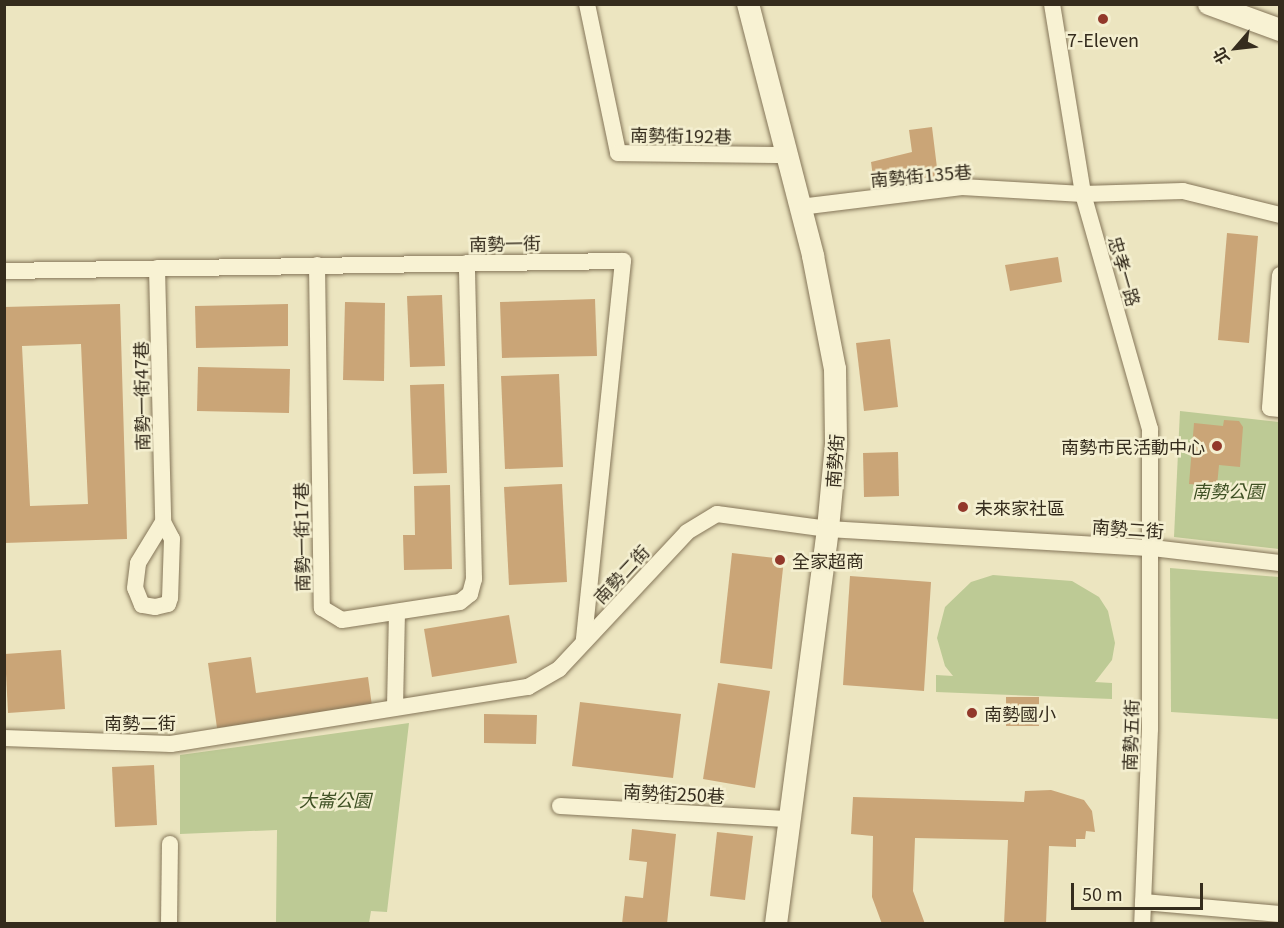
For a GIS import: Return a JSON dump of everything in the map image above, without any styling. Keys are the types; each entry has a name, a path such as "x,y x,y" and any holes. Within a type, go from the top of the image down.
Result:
{"main road":[{"name":"南勢街","path":"748,4 788,155 835,369 836,444 828,529 786,819 776,924"},
{"path":"1209,4 1280,30"}],"street":[{"name":"南勢街192巷","path":"586,4 618,153 788,155"},
{"name":"忠孝一路","path":"1052,4 1083,194 1150,429 1152,549"},
{"name":"南勢街135巷","path":"800,207 962,188 1083,194 1183,190 1280,215"},
{"name":"南勢一街","path":"4,271 623,261 585,641"},
{"name":"南勢一街17巷","path":"317,265 322,608 342,620 460,602 470,594 474,579 467,263"},
{"name":"南勢一街47巷","path":"157,268 163,522"},
{"path":"1280,275 1270,408 1280,409"},
{"name":"南勢二街","path":"4,738 171,744 395,706 528,687 559,669 687,532 717,514 828,529 1152,549 1280,563"},
{"name":"南勢五街","path":"1142,924 1152,549"},
{"path":"395,706 397,613"},
{"name":"南勢街250巷","path":"560,806 786,819"},
{"path":"169,924 170,844"},
{"path":"1143,902 1280,914"}],"green space":[{"name":"南勢公園","path":"1180,411 1279,422 1279,549 1174,537"},
{"path":"1170,568 1279,577 1279,719 1171,712"},
{"path":"993,575 1072,581 1099,597 1108,611 1115,643 1112,660 1095,682 1112,683 1112,699 936,692 936,675 953,676 945,666 937,638 945,607 971,582"},
{"name":"大崙公園","path":"409,723 387,912 371,911 369,923 276,923 277,830 180,834 180,755"}],"building":[{"path":"932,127 938,176 874,184 871,162 912,152 909,130"},
{"path":"1227,233 1258,236 1249,343 1218,340"},
{"path":"1058,257 1062,282 1010,291 1005,265"},
{"path":"442,295 445,366 410,367 407,296"},
{"path":"595,299 597,356 502,358 500,302"},
{"path":"345,302 385,303 384,381 343,380"},
{"path":"120,304 127,539 4,543 4,307","holes":["81,344 88,504 30,506 22,346"]},
{"path":"288,304 288,346 196,348 195,306"},
{"path":"890,339 898,407 864,411 856,343"},
{"path":"198,367 290,369 289,413 197,411"},
{"path":"559,374 563,467 505,469 501,376"},
{"path":"444,384 447,473 413,474 410,385"},
{"name":"南勢市民活動中心","path":"1224,420 1239,421 1243,427 1240,467 1219,465 1217,486 1189,484 1194,423 1223,426"},
{"path":"898,452 899,496 864,497 863,453"},
{"path":"562,484 567,582 509,585 504,487"},
{"path":"450,485 452,569 404,570 403,535 415,535 414,486"},
{"path":"732,553 784,559 772,669 720,663"},
{"path":"850,576 931,582 924,691 843,685"},
{"path":"509,615 517,663 432,677 424,629"},
{"path":"61,650 65,709 8,713 5,654"},
{"path":"251,657 256,693 368,677 372,706 217,728 208,663"},
{"path":"718,683 770,691 755,788 703,779"},
{"path":"1006,697 1039,697 1039,726 1006,726"},
{"path":"580,702 681,714 673,778 572,766"},
{"path":"484,714 537,715 536,744 484,743"},
{"path":"154,765 157,825 115,827 112,767"},
{"path":"1051,790 1084,800 1092,811 1095,832 1086,831 1085,839 1076,839 1076,847 1049,846 1046,924 1004,924 1008,840 915,838 913,891 925,924 882,924 872,897 873,836 851,834 853,797 1024,802 1025,791"},
{"path":"632,829 676,834 667,924 622,924 625,896 643,898 647,862 629,860"},
{"path":"717,832 753,836 745,900 710,896"}],"place":[{"name":"7-Eleven","path":"1103,19"},
{"name":"南勢市民活動中心","path":"1217,446"},
{"name":"未來家社區","path":"963,507"},
{"name":"全家超商","path":"780,560"},
{"name":"南勢國小","path":"972,713"}]}
